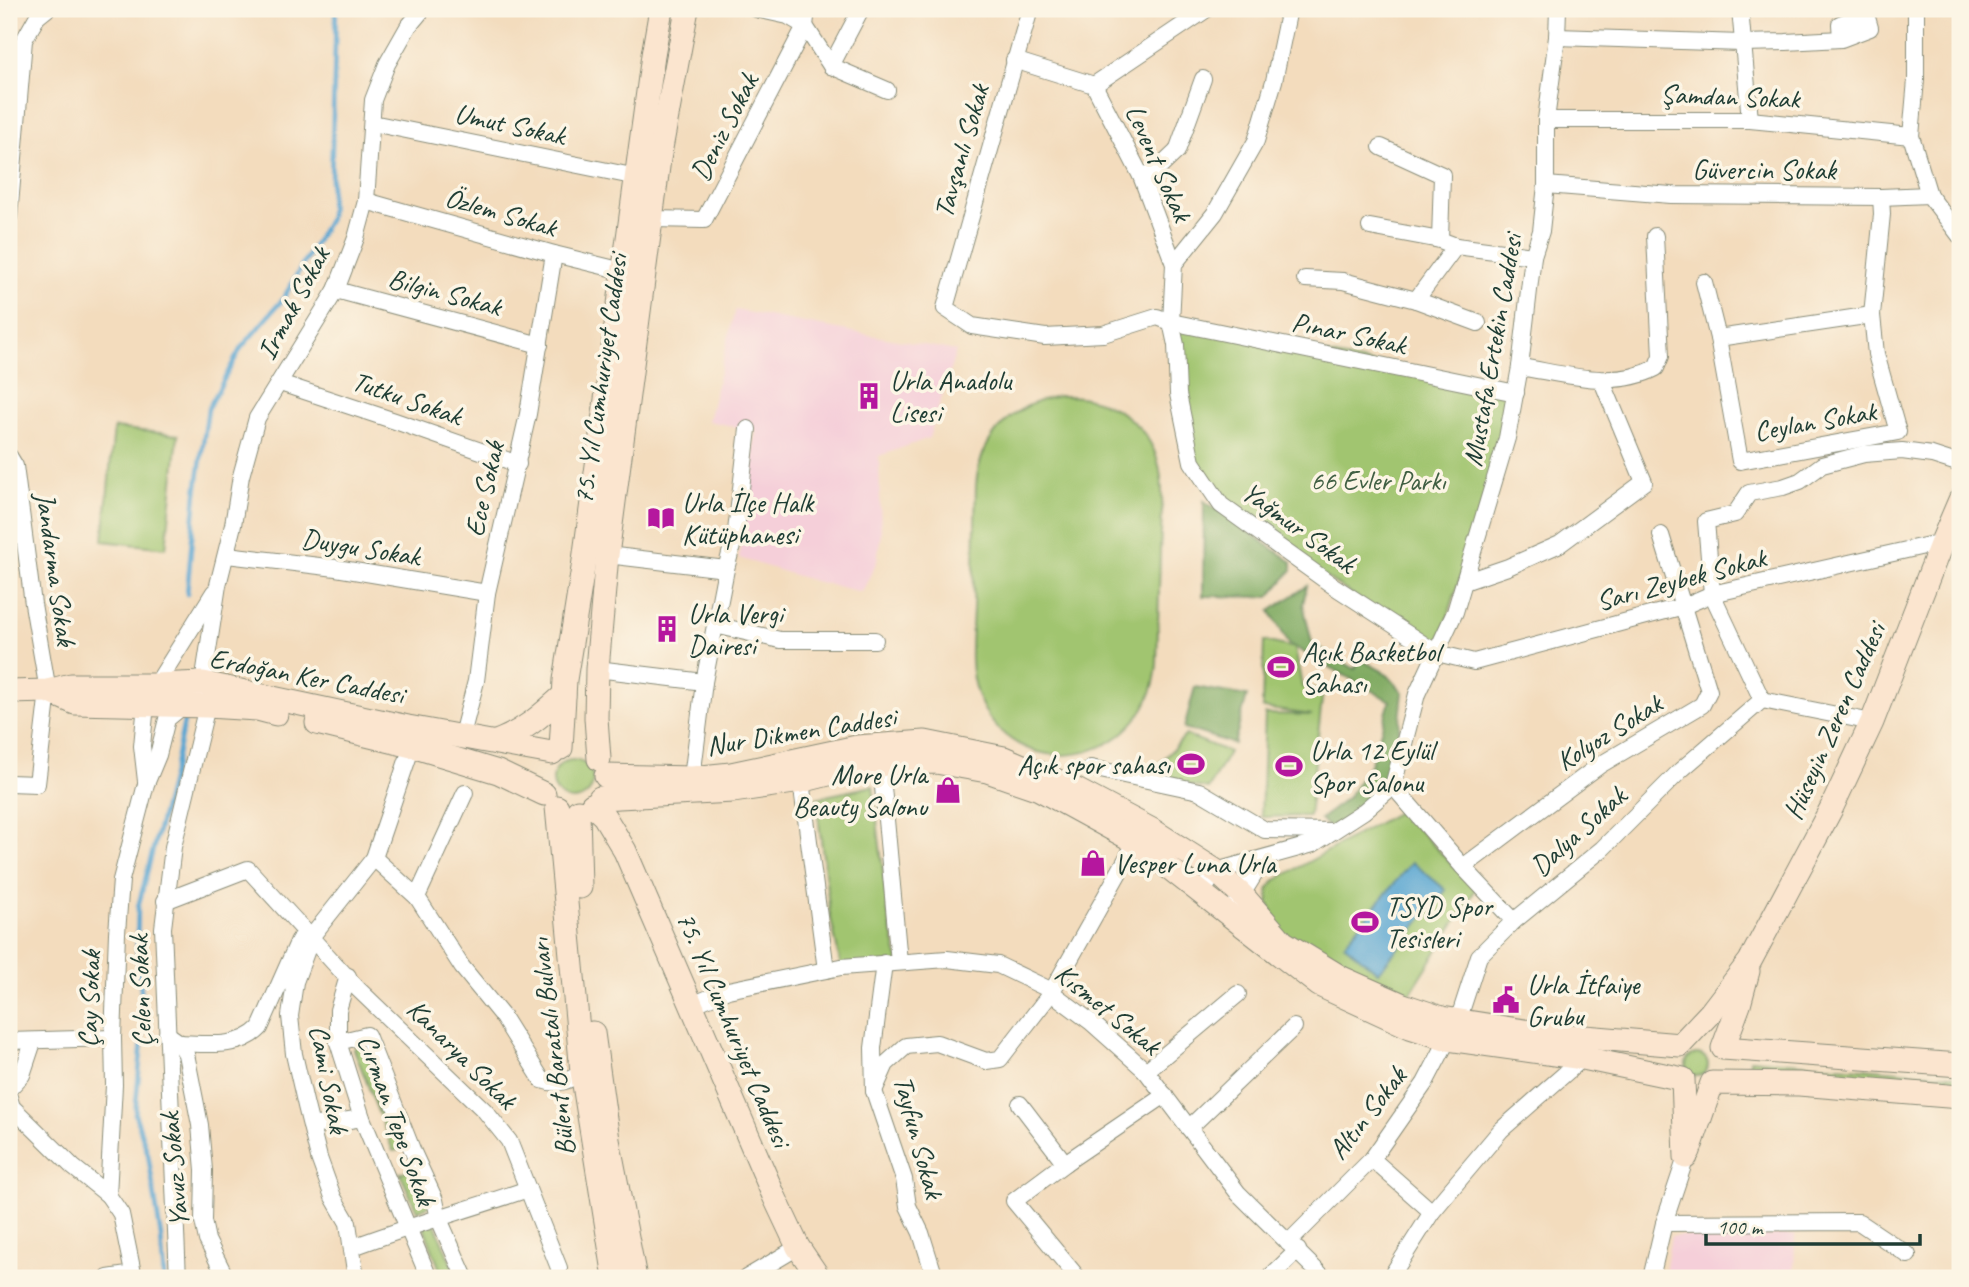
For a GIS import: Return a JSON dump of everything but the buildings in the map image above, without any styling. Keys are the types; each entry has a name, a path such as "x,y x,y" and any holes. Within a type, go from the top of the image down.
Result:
{"main road":[{"name":"75. Yıl Cumhuriyet Caddesi","path":"557,750 661,9"},
{"name":"75. Yıl Cumhuriyet Caddesi","path":"603,767 596,718 597,669 607,555 659,159 687,9"},
{"name":"Hüseyin Zeren Caddesi","path":"1750,961 1831,809 1872,722 1960,500"},
{"name":"Erdoğan Ker Caddesi","path":"9,692 48,691 75,703 151,695 203,682 408,727 557,750"},
{"name":"Erdoğan Ker Caddesi","path":"151,695 196,705 257,709 412,746 498,772 574,803"},
{"path":"496,742 528,726 564,695"},
{"name":"Nur Dikmen Caddesi","path":"603,767 692,778 731,774 857,747 925,742 1004,758 1067,785 1152,830 1216,871 1235,905 1319,985 1410,1027 1537,1033 1680,1045"},
{"path":"582,747 603,767 606,785 574,803 541,783 545,762 557,750 582,747"},
{"name":"Nur Dikmen Caddesi","path":"574,803 733,791 800,781 860,766 936,762 988,771 1038,789 1136,842 1202,893 1235,905"},
{"name":"75. Yıl Cumhuriyet Caddesi","path":"574,803 604,816 625,851 798,1248 819,1278"},
{"name":"Bülent Baratalı Bulvarı","path":"574,803 582,1072 615,1278"},
{"name":"Bülent Baratalı Bulvarı","path":"574,803 589,1005 608,1140 635,1278"},
{"path":"1686,1157 1683,1079 1675,1063 1680,1045 1711,1013 1750,961"},
{"path":"1723,1048 1739,1005 1750,961"},
{"name":"Nur Dikmen Caddesi","path":"1453,1030 1683,1079"},
{"path":"1680,1045 1689,1038 1702,1035 1714,1039 1723,1048 1726,1057 1725,1069 1712,1083 1686,1157"},
{"path":"1723,1048 1960,1065"},
{"path":"1683,1079 1697,1086 1712,1083 1799,1084 1960,1097"}],"street":[{"path":"9,217 24,40 37,17 47,9"},
{"name":"Irmak Sokak","path":"218,584 227,555 241,476 257,418 336,290 356,238 366,201 373,100 387,64 408,27 423,9"},
{"path":"756,9 788,16 805,26 831,66 887,90"},
{"name":"Deniz Sokak","path":"651,219 704,220 805,26 807,9"},
{"path":"831,66 862,9"},
{"name":"Tavşanlı Sokak","path":"972,326 945,308 1030,9"},
{"path":"1014,60 1094,85 1207,9"},
{"path":"1174,264 1215,213 1256,141 1274,81 1289,9"},
{"name":"Mustafa Ertekin Caddesi","path":"1393,786 1417,694 1455,612 1507,438 1520,367 1532,256 1541,231 1546,185 1546,120 1558,9"},
{"path":"1740,9 1750,120"},
{"path":"1916,9 1916,80 1911,136 1930,195 1960,236"},
{"path":"1557,37 1742,43 1841,39"},
{"path":"1141,176 1155,173 1177,151 1203,79"},
{"name":"Levent Sokak","path":"1094,85 1141,176 1174,264"},
{"name":"Şamdan Sokak","path":"1546,120 1750,120 1911,136"},
{"name":"Umut Sokak","path":"372,123 636,177"},
{"path":"1381,147 1442,175 1440,240"},
{"name":"Güvercin Sokak","path":"1546,185 1671,195 1930,195"},
{"path":"1704,282 1718,338 1872,315 1882,214 1881,197"},
{"name":"Özlem Sokak","path":"366,201 623,271"},
{"path":"1370,227 1440,240 1456,246 1532,256"},
{"path":"1520,367 1602,381 1644,375 1656,368 1661,356 1655,236"},
{"path":"1416,300 1456,246"},
{"name":"Ece Sokak","path":"462,736 476,681 486,593 518,464 554,254"},
{"name":"Yağmur Sokak","path":"1174,264 1171,322 1176,345 1178,394 1192,462 1221,505 1332,584 1437,653"},
{"path":"1305,279 1343,281 1416,300 1479,323"},
{"name":"Bilgin Sokak","path":"336,290 540,345"},
{"name":"Ceylan Sokak","path":"1718,338 1740,461 1898,432 1876,354 1872,315"},
{"name":"Pınar Sokak","path":"972,326 1045,337 1103,334 1157,317 1516,393"},
{"path":"1464,582 1508,567 1560,544 1644,482 1602,381"},
{"name":"Tutku Sokak","path":"280,383 518,464"},
{"path":"692,778 704,682 736,531 748,429"},
{"path":"1872,722 1762,700 1712,594 1706,521 1735,514 1749,493 1783,487 1800,481 1822,465 1864,454 1902,451 1932,455 1960,464"},
{"name":"Jandarma Sokak","path":"9,456 15,466 33,604 48,691 37,784 9,783"},
{"name":"Kolyoz Sokak","path":"1463,867 1600,765 1702,705 1709,691 1661,535"},
{"name":"Sarı Zeybek Sokak","path":"1437,653 1474,662 1684,606 1712,594 1942,542"},
{"name":"Duygu Sokak","path":"227,555 336,568 486,593"},
{"path":"607,555 726,569"},
{"path":"146,784 158,755 167,719 196,705 203,682 218,584"},
{"path":"146,784 142,746 151,695 218,584"},
{"path":"715,625 780,640 875,640"},
{"path":"597,669 704,682"},
{"name":"Dalya Sokak","path":"1453,1030 1479,956 1514,921 1602,849 1681,770 1762,700"},
{"name":"Çelen Sokak","path":"178,1278 178,1043 163,928 196,705"},
{"name":"Cami Sokak","path":"356,1278 348,1223 333,1197 311,1126 294,1054 290,1016 295,982 308,932 374,858 412,746"},
{"name":"Tayfun Sokak","path":"881,765 891,963 873,1048 874,1091 904,1179 908,1206 922,1233 935,1278"},
{"path":"1091,768 1199,791 1265,830 1334,831"},
{"path":"800,781 826,970"},
{"name":"Çay Sokak","path":"108,1195 121,880 146,784"},
{"path":"1202,893 1216,871 1313,844 1364,811 1393,786 1514,921"},
{"path":"417,897 465,793"},
{"path":"874,1091 886,1064 906,1046 937,1043 986,1061 1000,1059 1051,993 1136,842"},
{"path":"374,858 417,897 462,967 502,1016 542,1080 557,1083 571,1080 582,1072"},
{"path":"1235,905 1264,859"},
{"name":"Kanarya Sokak","path":"165,901 248,869 348,976 485,1111 509,1141 559,1273"},
{"path":"178,1043 228,1043 244,1040 254,1034 260,1028 308,932"},
{"name":"Kısmet Sokak","path":"692,1005 728,990 826,970 947,959 998,965 1051,993 1091,1023 1146,1071 1238,1193 1324,1278"},
{"name":"Cırman Tepe Sokak","path":"348,976 338,1010 338,1042 362,1118 429,1278"},
{"path":"1146,1071 1238,993"},
{"path":"1189,1128 1294,1027"},
{"name":"Altın Sokak","path":"1269,1278 1293,1246 1372,1159 1425,1083 1453,1030"},
{"path":"338,1042 367,1035 465,1278"},
{"path":"9,1041 113,1038"},
{"path":"9,1089 22,1075 33,1042"},
{"name":"Yavuz Sokak","path":"178,1043 200,1125 204,1170 203,1221 207,1240 226,1278"},
{"path":"1390,1278 1432,1212 1501,1130 1583,1058"},
{"path":"1078,1278 1014,1201 1166,1095"},
{"path":"9,1097 12,1107 65,1159 108,1195 121,1214 134,1276 108,1278"},
{"path":"1020,1104 1065,1163"},
{"path":"311,1126 362,1118"},
{"path":"1651,1278 1664,1223 1686,1157"},
{"path":"1372,1159 1432,1212"},
{"path":"353,1247 408,1226 439,1219 528,1189"},
{"path":"1664,1223 1859,1222 1908,1255"},
{"path":"746,1278 798,1248"}],"shaded area":[{"path":"735,310 956,351 929,438 879,456 881,533 877,561 862,592 814,581 739,558 756,431 708,421"},
{"path":"1795,1235 1794,1278 1664,1278 1671,1236"}],"green space":[{"name":"66 Evler Parkı","path":"1171,322 1516,393 1437,653 1221,505 1192,462"},
{"path":"1059,396 1095,400 1126,416 1150,442 1157,459 1162,486 1157,664 1148,699 1130,726 1106,744 1077,754 1047,754 1019,744 994,724 977,694 971,662 976,485 984,452 1001,425 1013,415 1042,400"},
{"path":"114,428 178,435 166,548 103,541"},
{"path":"1204,501 1292,562 1292,570 1269,597 1203,596"},
{"path":"1307,586 1303,604 1312,643 1355,669 1360,659 1386,673 1403,692 1393,786 1334,831 1320,820 1348,797 1371,763 1390,701 1289,644 1270,611"},
{"name":"Urla 12 Eylül Spor Salonu","path":"1264,641 1295,648 1302,687 1323,690 1309,816 1261,817 1265,714 1312,715 1262,708"},
{"path":"1195,687 1247,696 1234,744 1184,728"},
{"name":"Açık spor sahası","path":"1186,735 1229,752 1208,789 1148,776"},
{"path":"573,760 587,766 593,780 587,794 573,800 559,794 553,780 559,766"},
{"path":"873,786 888,914 899,962 841,967 830,914 816,798"},
{"name":"TSYD Spor Tesisleri","path":"1400,811 1476,889 1403,1005 1283,942 1269,903 1268,889 1276,880"},
{"path":"361,1042 405,1149 393,1151 354,1049"},
{"path":"1697,1054 1705,1057 1708,1065 1705,1073 1697,1076 1689,1073 1686,1065 1689,1057"},
{"path":"1750,1059 1960,1076 1960,1091 1749,1074"},
{"path":"413,1168 429,1206 417,1211 400,1173"},
{"path":"432,1217 457,1278 443,1278 422,1222"}],"water":[{"path":"1412,862 1446,890 1378,972 1344,944"}],"waterway":[{"path":"187,594 196,493 208,409 241,348 283,299 330,217 336,9"},
{"path":"164,1278 161,1237 148,1154 135,1114 144,1020 137,949 138,907 186,712"}],"place":[{"name":"Urla Anadolu Lisesi","path":"869,396"},
{"name":"Urla İlçe Halk Kütüphanesi","path":"661,518"},
{"name":"Urla Vergi Dairesi","path":"667,629"},
{"name":"Açık Basketbol Sahası","path":"1281,667"},
{"name":"Açık spor sahası","path":"1191,764"},
{"name":"Urla 12 Eylül Spor Salonu","path":"1289,766"},
{"name":"More Urla Beauty Salonu","path":"948,790"},
{"name":"Vesper Luna Urla","path":"1093,863"},
{"name":"TSYD Spor Tesisleri","path":"1365,922"},
{"name":"Urla İtfaiye Grubu","path":"1506,1000"}]}
